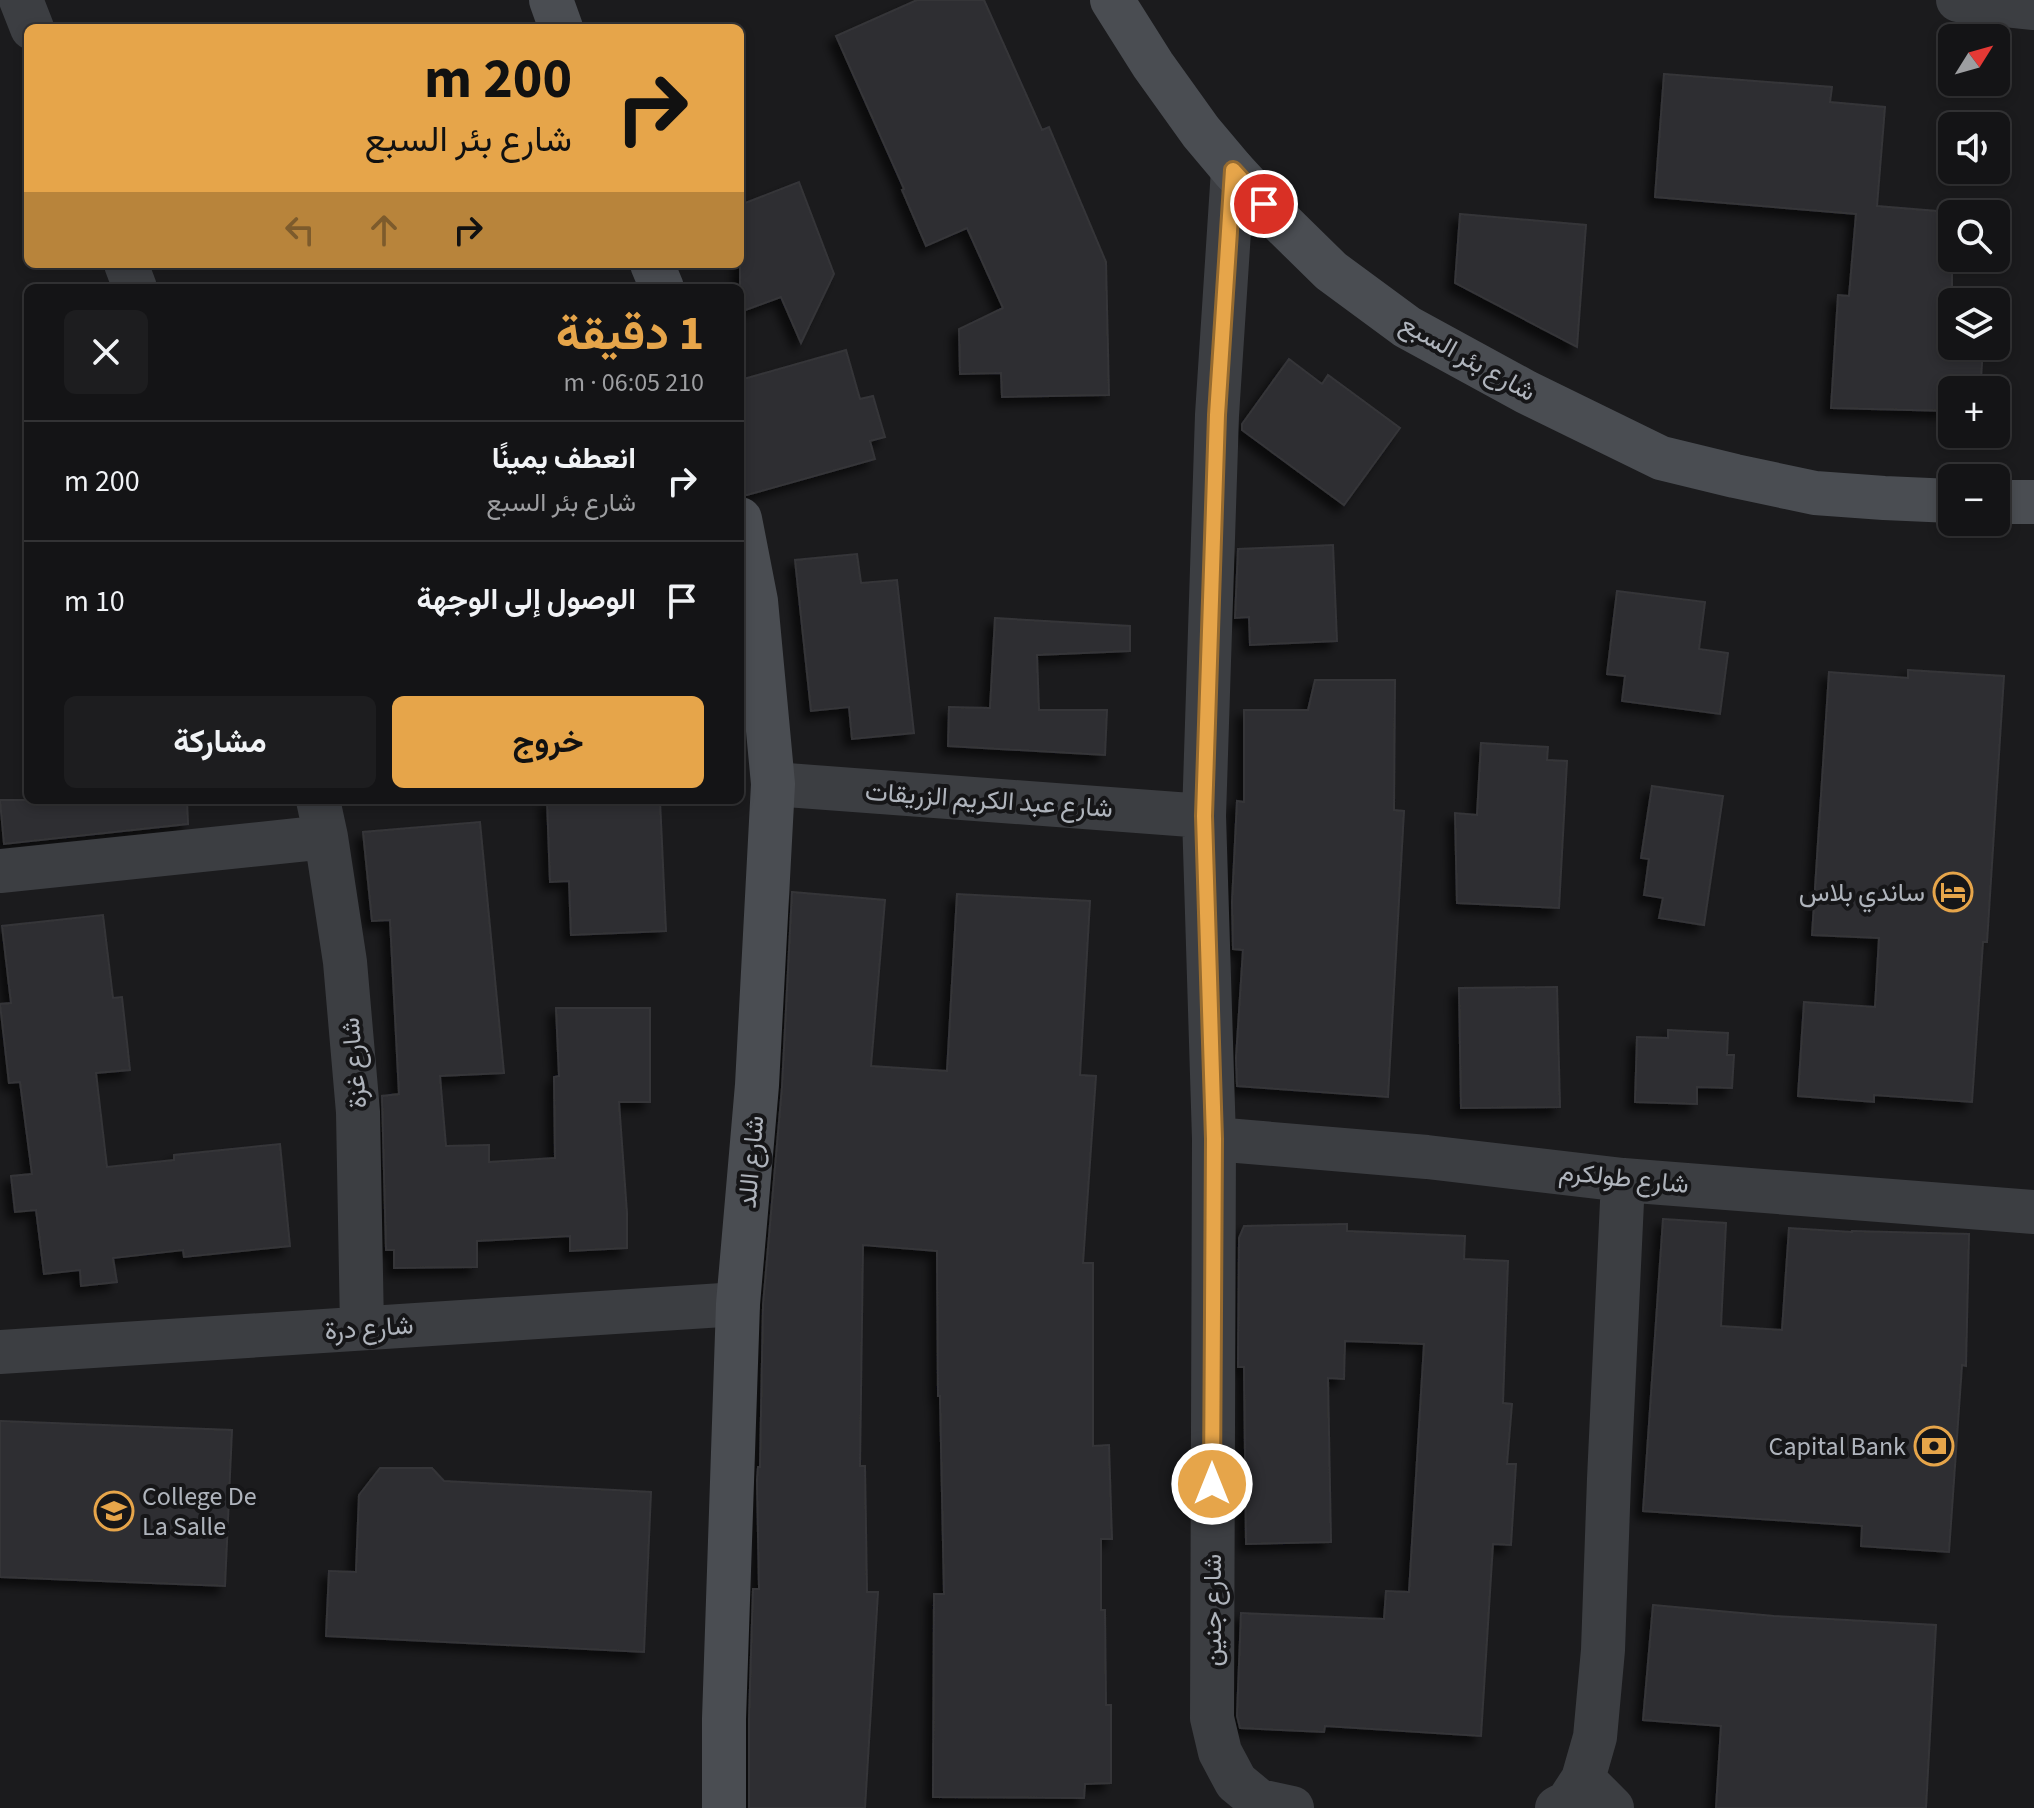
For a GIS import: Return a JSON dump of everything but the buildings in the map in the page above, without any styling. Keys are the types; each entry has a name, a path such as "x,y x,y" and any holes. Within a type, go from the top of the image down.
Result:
{"street":[{"path":"21,0 30,24"},
{"path":"551,0 560,24"},
{"name":"شارع بئر السبع","path":"1112,0 1153,65 1201,132 1233,170 1331,271 1407,327 1526,392 1661,458 1815,493 1938,500"},
{"path":"1958,0 2034,8"},
{"name":"شارع جنين","path":"1233,170 1217,415 1204,816 1214,1139 1212,1718 1220,1752 1236,1782 1259,1801 1292,1808"},
{"path":"2010,502 2034,502"},
{"name":"شارع اللد","path":"724,1808 724,1719 738,1304 757,1085 773,784 756,601 744,540"},
{"name":"شارع عبد الكريم الزريقات","path":"773,784 1204,816"},
{"path":"0,871 322,818"},
{"name":"شارع غزة","path":"322,818 345,962 358,1112 362,1328"},
{"name":"شارع طولكرم","path":"1214,1139 1427,1157 1623,1180 2034,1212"},
{"path":"1584,1798 1595,1737 1603,1650 1623,1180"},
{"name":"شارع درة","path":"0,1352 738,1304"}],"place":[{"name":"ساندي بلاس","path":"1953,892"},
{"name":"Capital Bank","path":"1934,1446"},
{"name":"College De La Salle","path":"114,1511"}],"route":[{"path":"1212,1484 1214,1139 1204,816 1217,415 1233,170 1264,204"}]}
